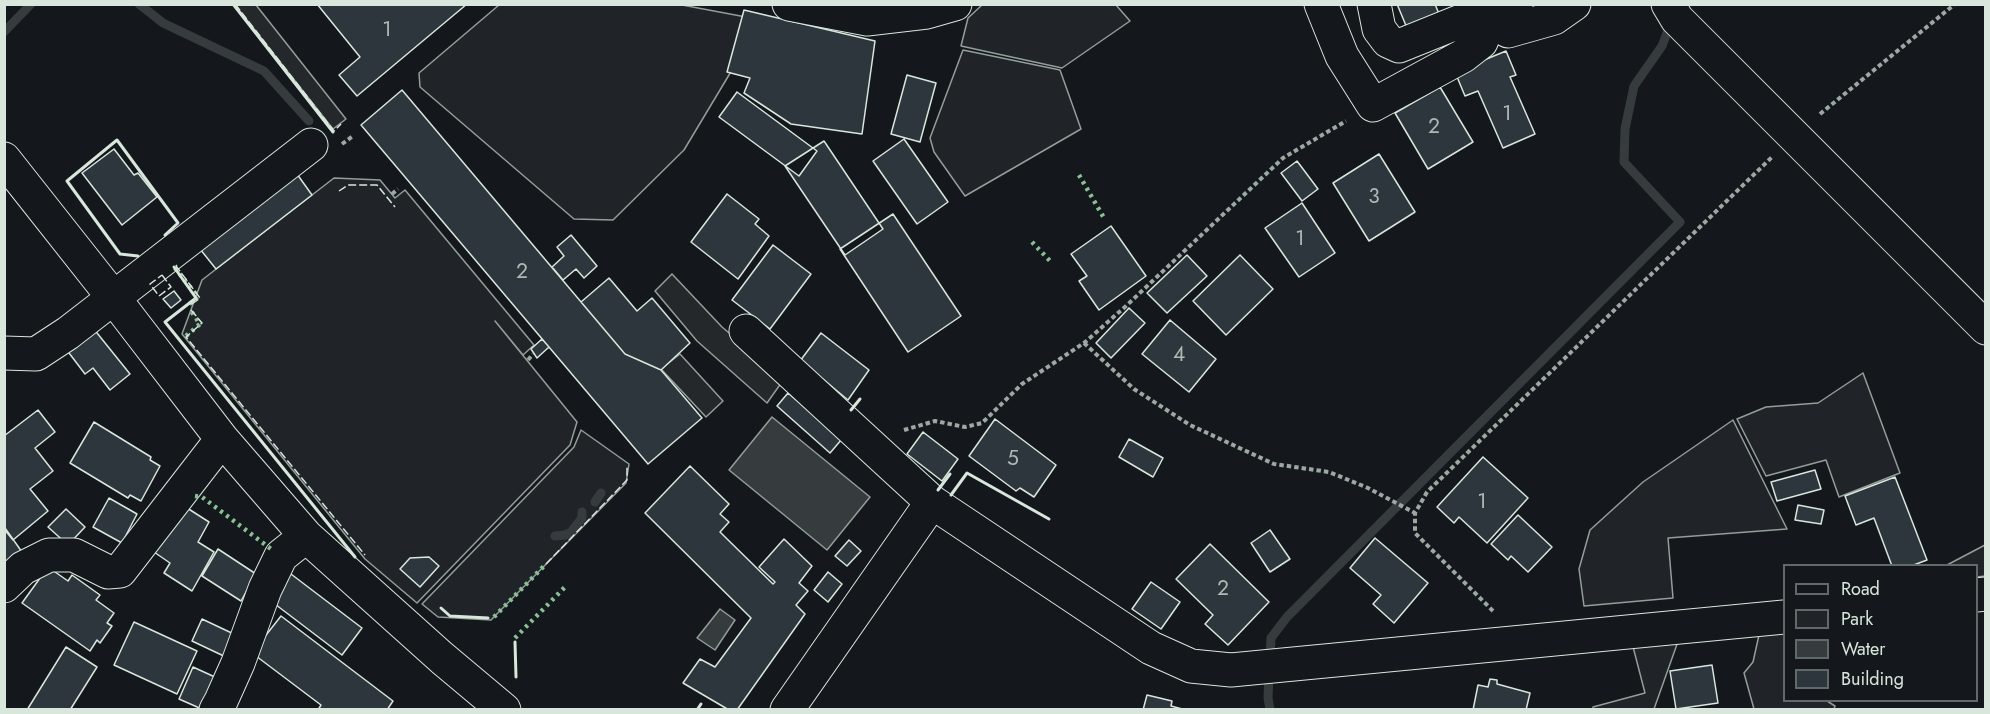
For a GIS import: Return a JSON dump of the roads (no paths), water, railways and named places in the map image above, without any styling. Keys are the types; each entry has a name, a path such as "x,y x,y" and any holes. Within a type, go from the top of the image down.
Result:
{"street":[{"path":"789,4 867,20 927,12 955,4"},
{"path":"1321,4 1342,56 1373,105 1463,56 1480,42 1480,13"},
{"path":"1374,4 1379,29 1388,41 1399,46 1480,13"},
{"path":"1480,13 1508,31 1554,18 1574,4"},
{"path":"1668,4 1677,19 1986,328"},
{"path":"4,353 36,354 68,333 311,145"},
{"path":"4,159 222,440 306,536 442,658 504,710"},
{"path":"746,331 932,502 1151,648 1191,666 1231,670 1783,617"},
{"path":"4,586 23,568 50,555 74,555 108,572 120,571 222,440"},
{"path":"787,710 932,502"},
{"path":"216,710 222,701 265,589 281,556 306,536"}],"water":[{"path":"772,417 870,497 827,550 729,470"},
{"path":"720,609 735,620 715,650 697,638"}],"waterway":[{"path":"4,32 31,4"},
{"path":"139,4 163,23 264,71 309,121"},
{"path":"1270,659 1271,638 1287,617 1680,222 1624,162 1625,129 1634,86 1662,46 1671,22"},
{"path":"595,502 601,493"},
{"path":"555,536 571,532 582,518 582,512"},
{"path":"1269,673 1270,710"}]}
